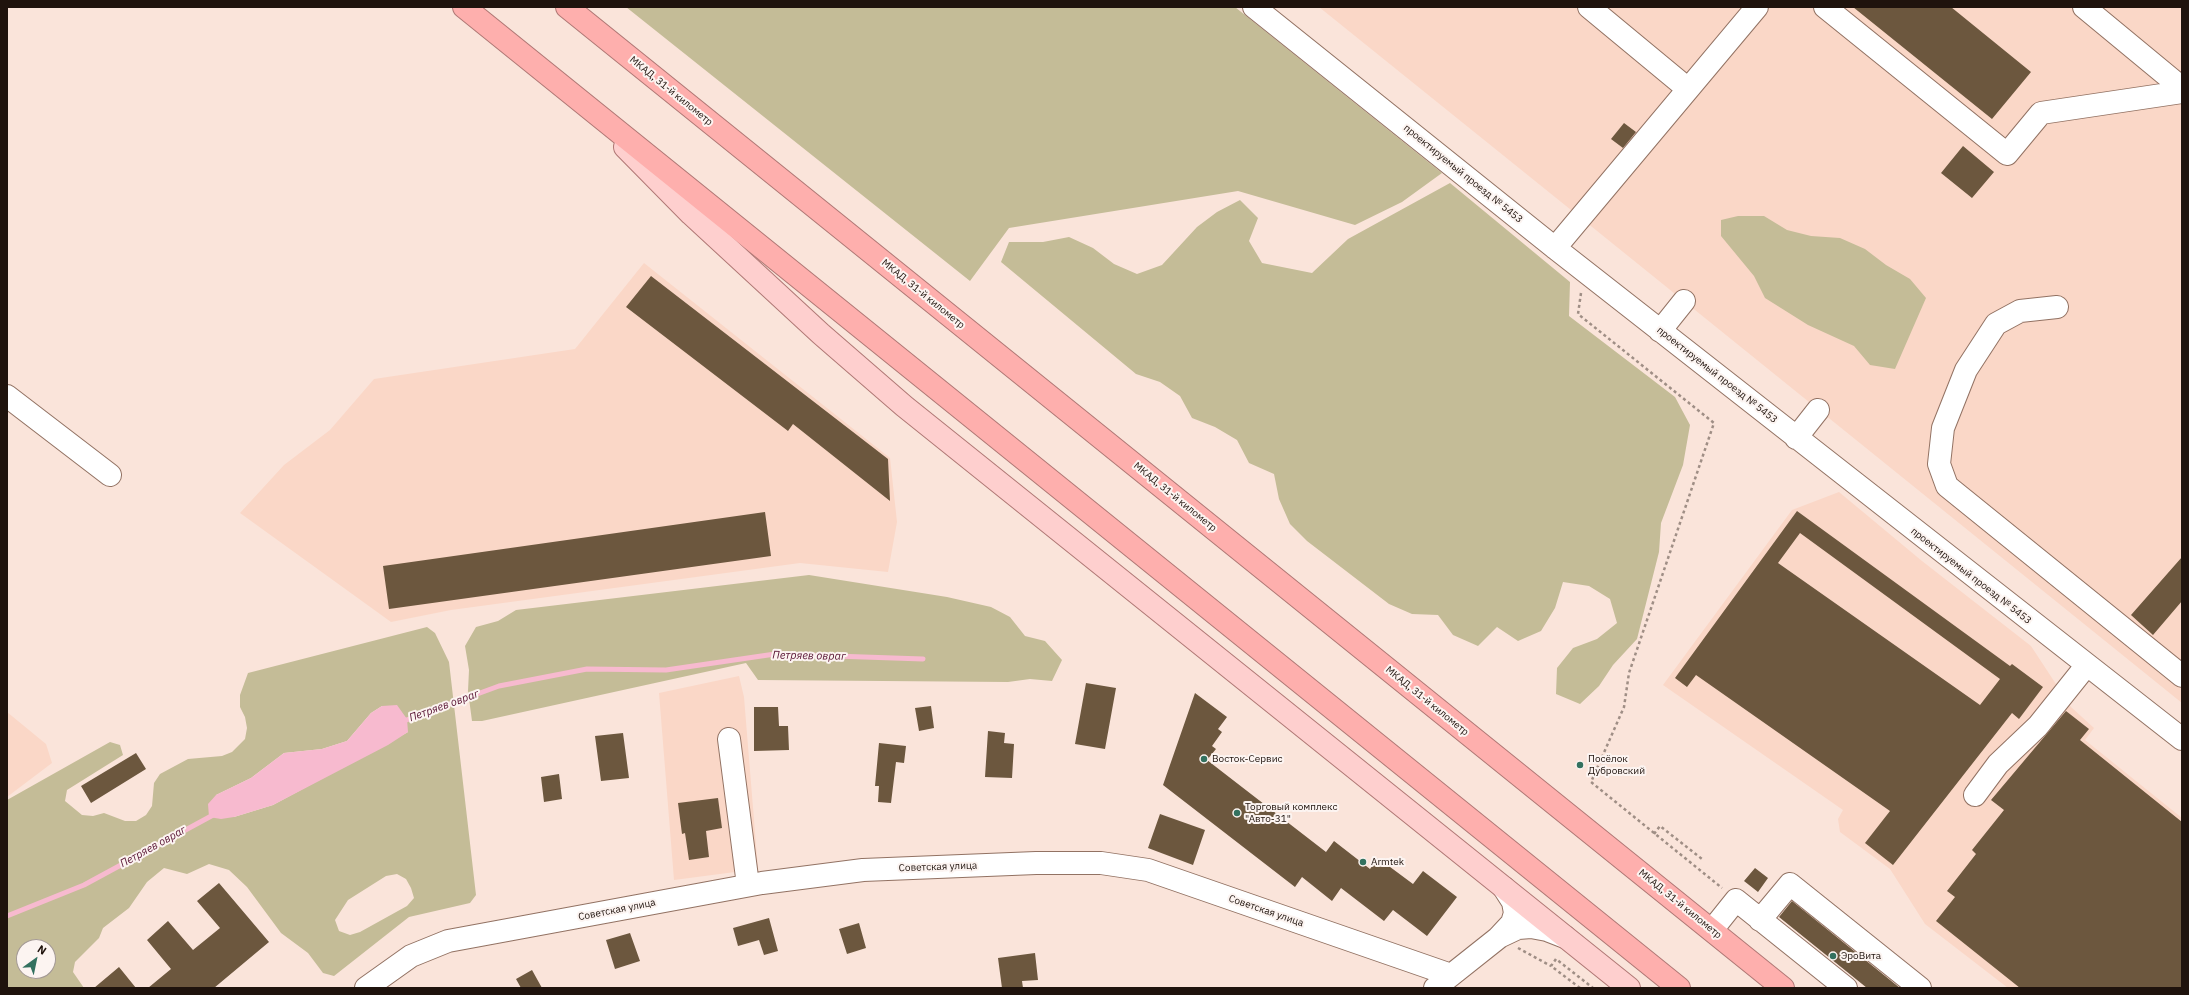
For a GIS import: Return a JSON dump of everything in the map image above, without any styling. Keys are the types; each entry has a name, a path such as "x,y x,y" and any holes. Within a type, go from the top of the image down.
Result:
{"highway":[{"path":"464,7 1679,988"},
{"name":"МКАД, 31-й километр","path":"567,7 1783,988"}],"main road":[{"path":"460,7 492,30"},
{"path":"581,102 691,214 820,334 904,406 1504,888 1569,938 1629,988"}],"street":[{"name":"проектируемый проезд № 5453","path":"1254,7 1660,331 2086,666 2182,739"},
{"path":"1589,7 1688,89"},
{"path":"1555,248 1757,7"},
{"path":"1825,7 2007,154 2041,113 2182,92"},
{"path":"2084,7 2182,88"},
{"path":"1660,331 1684,301"},
{"path":"2057,307 2020,311 1996,324 1966,370 1943,428 1939,464 1947,486 2182,676"},
{"path":"7,396 110,475"},
{"path":"1796,438 1818,410"},
{"path":"1975,795 1998,764 2038,726 2086,666"},
{"path":"729,739 748,885"},
{"name":"Советская улица","path":"366,988 410,956 448,941 748,885 863,870 1036,863 1101,863 1148,870 1443,982 1498,938"},
{"path":"1760,920 1790,884 1920,988"},
{"path":"1498,938 1512,923 1515,913 1513,902 1504,888"},
{"path":"1712,930 1736,900 1846,988"},
{"path":"1498,938 1518,928 1531,927 1547,930 1569,938"}],"path":[{"path":"1584,271 1578,314 1714,422 1629,673 1624,707 1591,782 1736,900"},
{"path":"1654,834 1660,826 1702,859"},
{"path":"1498,938 1551,966 1580,988"},
{"path":"1551,966 1556,959 1593,988"}],"shaded area":[{"path":"626,7 1235,7 1442,173 1402,202 1355,225 1238,191 1009,228 970,281"},
{"path":"1319,7 2182,7 2182,703 1581,218"},
{"path":"1450,183 1570,282 1569,316 1675,397 1690,425 1683,465 1661,523 1659,552 1637,639 1613,665 1599,686 1580,704 1556,694 1557,668 1573,648 1597,639 1617,623 1610,599 1589,586 1563,582 1555,608 1541,631 1518,641 1497,627 1478,646 1453,635 1438,615 1412,614 1389,604 1307,541 1290,524 1279,499 1274,474 1249,463 1237,440 1215,427 1192,418 1180,396 1160,382 1136,374 1001,262 1009,242 1043,242 1069,237 1093,248 1114,264 1137,274 1162,265 1197,227 1217,212 1240,200 1258,218 1249,241 1262,263 1312,273 1348,239"},
{"path":"1738,216 1764,216 1787,230 1811,236 1840,238 1865,249 1886,265 1910,279 1926,298 1895,369 1870,365 1854,346 1808,325 1765,298 1754,276 1721,236 1721,220"},
{"path":"644,263 890,458 897,522 888,572 800,563 451,610 391,622 240,513 284,465 330,430 374,379 575,349"},
{"path":"1839,492 1922,561 2031,646 2071,707 2094,728 2085,740 2182,818 2182,988 2008,988 1925,924 1890,869 1840,832 1838,819 1843,810 1663,685 1792,510"},
{"path":"809,575 947,597 991,607 1010,617 1025,636 1045,641 1062,660 1052,681 1030,679 1008,682 758,680 746,663 482,721 472,721 468,691 469,670 465,646 476,627 498,621 516,610"},
{"path":"427,627 435,633 449,662 476,895 470,903 409,917 334,976 323,973 308,953 281,933 247,887 229,870 209,864 187,874 164,868 147,882 129,908 103,928 99,938 75,962 73,972 84,988 7,988 7,800 110,742 120,745 123,755 67,790 65,801 82,815 93,816 104,813 125,821 136,821 146,815 152,806 154,783 160,774 188,759 222,756 232,752 245,739 247,728 245,717 240,707 240,695 248,673","holes":["382,706 408,732 273,805 234,817 216,795 251,778 284,753 322,749 347,741 371,713","397,874 406,879 411,888 414,898 407,906 360,932 350,935 339,931 335,920 348,900 386,876"]},
{"path":"739,676 744,697 758,869 674,880 659,693"},
{"path":"397,705 407,719 408,732 388,745 273,805 234,817 221,819 209,817 208,804 216,795 251,778 284,753 322,749 347,741 371,713 382,706"},
{"path":"7,712 46,744 52,763 7,797"}],"building":[{"path":"1853,7 1951,7 2031,72 1992,119"},
{"path":"1624,123 1636,132 1623,148 1611,139"},
{"path":"1963,146 1994,172 1972,198 1941,173"},
{"path":"651,276 888,459 890,501 793,424 788,431 626,307"},
{"path":"1797,511 2010,666 2012,664 2043,687 2019,719 2012,713 1893,865 1865,843 1890,811 1696,675 1687,687 1675,678","holes":["1800,533 2000,679 1980,705 1778,563"]},
{"path":"765,512 771,556 389,609 383,566"},
{"path":"2182,557 2182,601 2153,635 2131,615"},
{"path":"1086,683 1116,688 1105,749 1075,744"},
{"name":"Торговый комплекс \"Авто-31\"","path":"1195,693 1227,717 1218,729 1222,732 1212,746 1216,749 1207,760 1326,852 1334,841 1370,869 1378,858 1413,884 1423,871 1457,897 1427,936 1393,910 1384,921 1341,888 1332,901 1302,877 1295,887 1163,785"},
{"path":"931,706 934,728 919,731 915,708"},
{"path":"754,707 778,707 779,726 788,726 789,750 754,751"},
{"path":"2066,711 2089,729 2080,740 2182,822 2182,988 2020,988 1936,921 1955,897 1947,891 1976,854 1972,850 2004,810 1991,800"},
{"path":"988,731 1005,733 1004,743 1014,744 1012,778 985,777"},
{"path":"623,733 629,778 601,781 595,736"},
{"path":"879,743 906,746 904,763 896,762 891,803 878,802 879,786 875,786"},
{"path":"136,753 146,769 91,803 81,786"},
{"path":"559,774 562,799 544,802 541,777"},
{"path":"718,798 722,828 706,831 709,857 689,860 685,833 682,834 678,803"},
{"path":"1160,814 1205,830 1193,865 1148,848"},
{"path":"1755,868 1768,878 1758,892 1744,881"},
{"path":"219,883 269,942 214,988 148,988 171,969 147,940 168,921 193,950 220,928 197,901"},
{"path":"1792,901 1900,988 1867,988 1779,917"},
{"path":"769,918 778,951 764,955 759,940 738,946 733,928"},
{"path":"859,923 866,948 847,954 839,929"},
{"path":"630,933 640,961 615,969 606,940"},
{"path":"1035,953 1038,980 1022,981 1023,988 1002,988 998,958"},
{"path":"119,967 136,988 94,988"},
{"path":"532,970 542,988 521,988 516,979"}],"waterway":[{"name":"Петряев овраг","path":"401,722 499,686 587,669 666,670 775,654 923,659"},
{"name":"Петряев овраг","path":"7,916 84,885 215,814"}],"place":[{"name":"Восток-Сервис","path":"1204,759"},
{"name":"Посёлок Дубровский","path":"1580,765"},
{"name":"Торговый комплекс \"Авто-31\"","path":"1237,813"},
{"name":"Armtek","path":"1363,862"},
{"name":"ЭроВита","path":"1833,956"}]}
